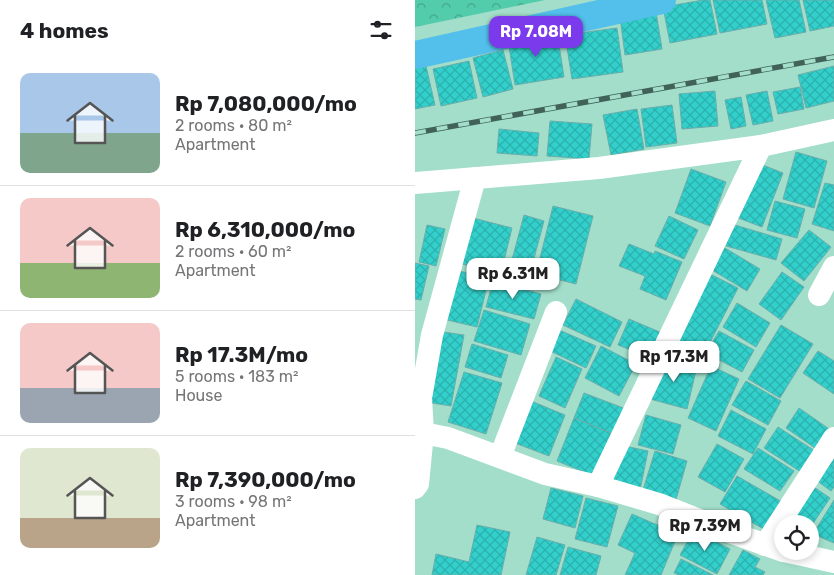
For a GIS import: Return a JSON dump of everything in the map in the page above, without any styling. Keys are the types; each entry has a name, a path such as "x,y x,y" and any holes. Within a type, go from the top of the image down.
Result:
{"highway":[{"path":"415,55 662,0"}],"street":[{"path":"415,183 599,168 761,146 834,130"},
{"path":"598,486 761,146"},
{"path":"415,488 418,484 423,433 421,398 432,335 475,178"},
{"path":"819,294 834,266"},
{"path":"500,457 556,312"},
{"path":"423,433 448,438 545,474 598,486 659,504 774,548"},
{"path":"794,515 834,438"},
{"path":"819,559 834,562"}],"green space":[{"path":"415,0 545,0 415,27"}],"building":[{"path":"710,0 717,34 670,43 663,7"},
{"path":"713,0 762,0 767,24 720,33"},
{"path":"766,0 799,0 806,32 775,38"},
{"path":"803,0 834,0 834,26 810,31"},
{"path":"656,12 662,49 625,55 620,17"},
{"path":"617,28 623,72 572,79 565,35"},
{"path":"557,32 564,77 515,85 508,40"},
{"path":"503,50 513,89 483,97 473,58"},
{"path":"469,61 477,98 441,106 433,69"},
{"path":"426,66 435,105 415,109 415,68"},
{"path":"834,66 834,101 806,108 798,75"},
{"path":"800,87 804,109 778,114 773,92"},
{"path":"715,91 718,126 682,129 679,94"},
{"path":"767,91 773,121 753,125 746,95"},
{"path":"741,97 746,126 731,129 725,100"},
{"path":"672,105 677,143 646,147 641,109"},
{"path":"637,109 644,149 611,155 603,115"},
{"path":"550,121 592,124 589,159 547,156"},
{"path":"499,129 539,133 537,156 497,153"},
{"path":"796,152 827,161 814,208 783,199"},
{"path":"755,162 783,173 762,227 733,216"},
{"path":"691,169 726,182 710,226 675,213"},
{"path":"825,183 834,185 834,231 812,224"},
{"path":"775,201 805,209 797,238 767,230"},
{"path":"553,206 593,216 576,284 536,274"},
{"path":"524,215 544,221 529,277 509,271"},
{"path":"669,216 698,230 684,259 655,246"},
{"path":"473,218 512,228 501,273 462,264"},
{"path":"725,222 782,239 776,260 719,244"},
{"path":"427,225 445,229 436,266 419,262"},
{"path":"809,230 831,247 804,281 781,263"},
{"path":"629,244 654,254 655,251 682,262 666,300 640,289 645,276 619,266"},
{"path":"720,245 760,269 747,291 707,267"},
{"path":"415,263 429,266 421,300 415,299"},
{"path":"455,270 489,278 477,327 443,319"},
{"path":"706,272 738,288 704,354 672,337"},
{"path":"782,272 804,287 781,320 759,304"},
{"path":"493,281 541,294 534,319 486,307"},
{"path":"576,299 622,322 610,347 563,325"},
{"path":"737,303 770,323 756,347 723,327"},
{"path":"484,310 530,324 521,355 474,341"},
{"path":"629,319 662,333 651,358 618,345"},
{"path":"781,325 813,344 780,398 748,379"},
{"path":"557,329 596,346 586,368 548,350"},
{"path":"437,331 464,335 451,406 425,402"},
{"path":"719,331 754,350 742,372 706,353"},
{"path":"472,344 508,355 501,378 465,367"},
{"path":"601,346 636,364 619,396 585,378"},
{"path":"818,351 834,361 834,394 803,373"},
{"path":"556,357 582,369 565,408 539,396"},
{"path":"661,357 697,366 687,409 650,399"},
{"path":"711,366 739,379 716,431 688,418"},
{"path":"464,372 502,383 486,434 448,422"},
{"path":"746,381 781,401 768,425 732,405"},
{"path":"584,393 626,409 616,435 574,418"},
{"path":"531,401 565,415 549,456 515,443"},
{"path":"799,408 832,431 818,450 786,428"},
{"path":"731,410 766,429 753,454 718,436"},
{"path":"646,415 681,425 673,454 638,445"},
{"path":"574,418 616,435 599,478 557,461"},
{"path":"778,427 815,451 801,472 764,448"},
{"path":"717,444 744,459 725,492 698,477"},
{"path":"620,445 648,451 640,490 612,484"},
{"path":"758,448 794,471 780,491 744,469"},
{"path":"834,448 834,487 831,491 812,477"},
{"path":"655,451 687,461 675,503 642,493"},
{"path":"737,476 784,503 777,515 774,515 774,519 767,531 720,504"},
{"path":"808,483 830,498 819,515 788,515"},
{"path":"551,488 583,496 575,528 543,519"},
{"path":"586,498 618,506 607,547 575,539"},
{"path":"834,500 834,543 819,537 819,524"},
{"path":"632,514 678,534 661,575 625,575 635,553 618,545"},
{"path":"477,525 510,532 501,575 432,575 436,554 469,562"},
{"path":"694,530 730,549 717,574 680,555"},
{"path":"537,537 565,545 556,575 526,575"},
{"path":"568,547 601,556 596,575 560,575"},
{"path":"743,550 760,559 755,567 765,572 763,575 729,575"},
{"path":"681,559 713,575 679,575 674,573"}],"railway":[{"path":"415,133 834,57"}]}
